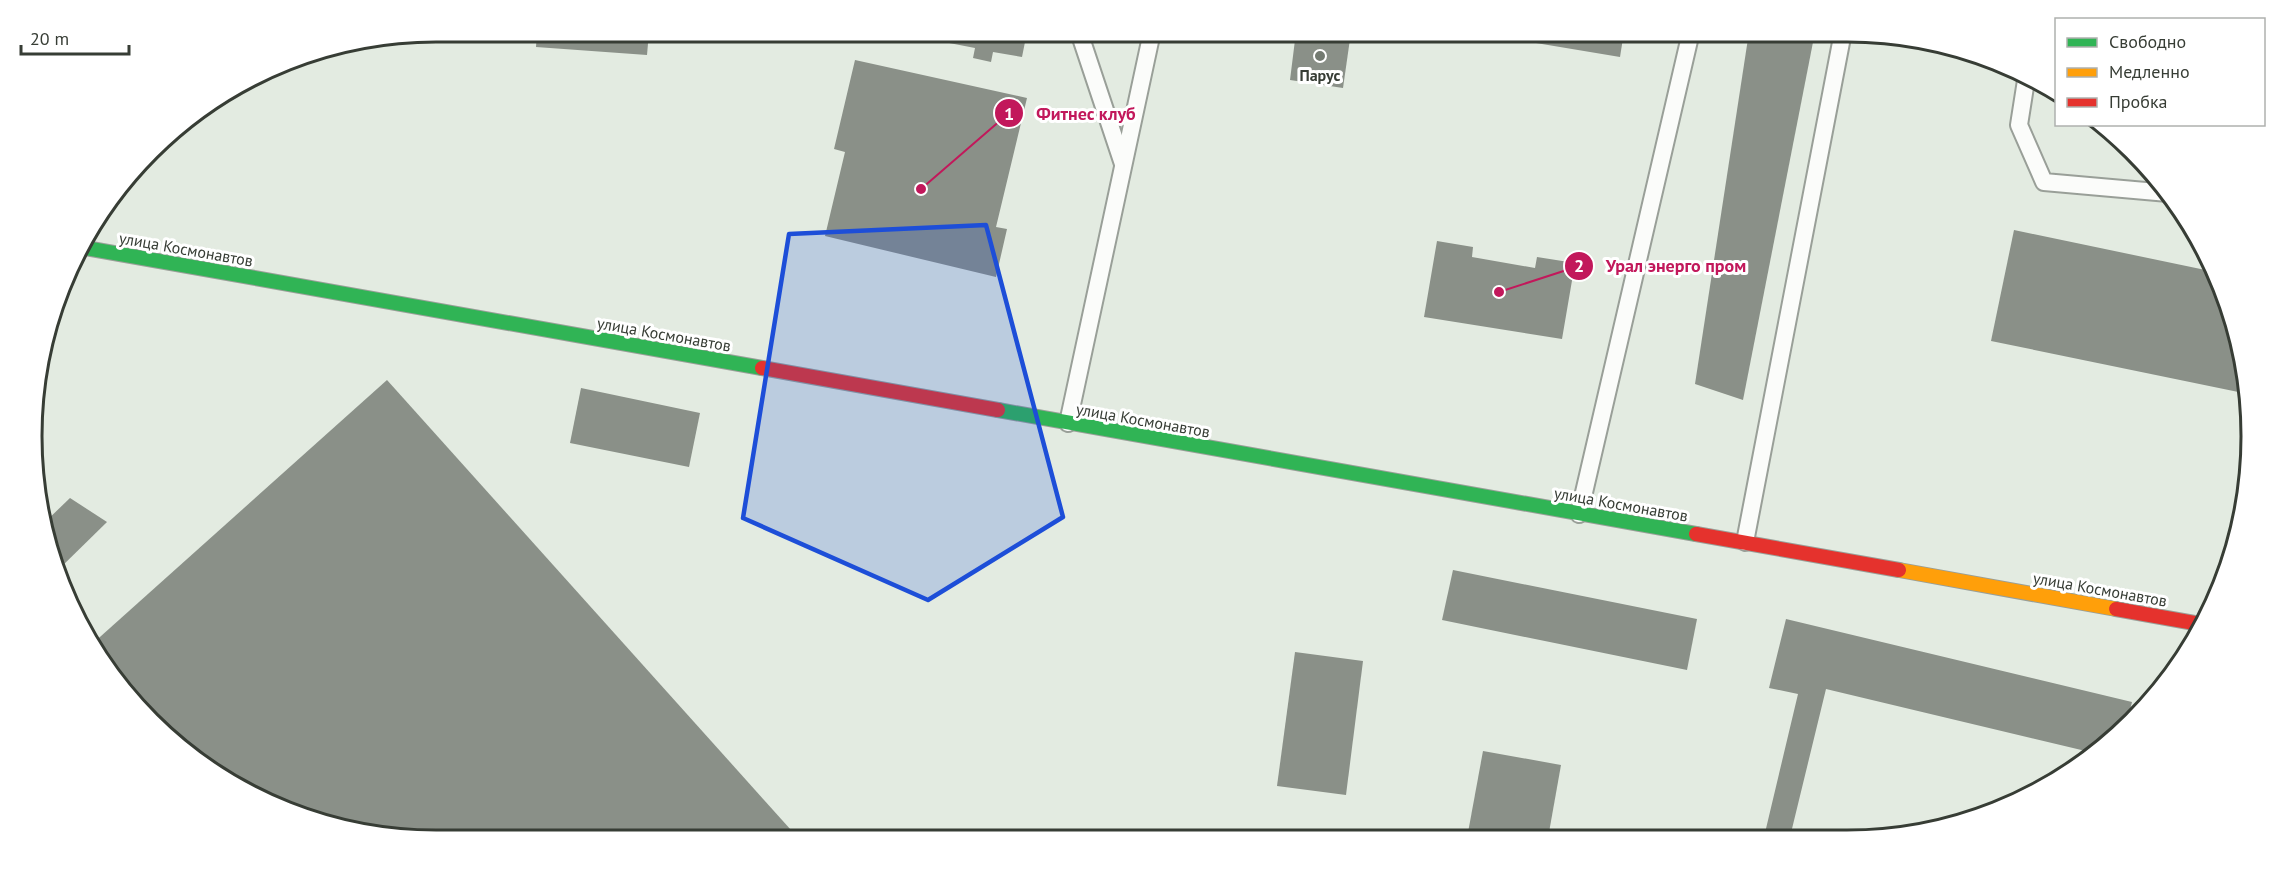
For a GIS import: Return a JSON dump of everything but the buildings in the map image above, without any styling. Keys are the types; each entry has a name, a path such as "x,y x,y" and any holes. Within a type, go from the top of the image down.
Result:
{"main road":[{"name":"улица Космонавтов","path":"90,249 2193,623"}],"lane":[{"path":"1082,42 1123,165"},
{"path":"1068,423 1150,42"},
{"path":"1579,514 1689,42"},
{"path":"1745,542 1841,42"},
{"path":"2026,86 2019,125 2044,182 2157,192"}],"highlighted area":[{"path":"986,225 1063,517 928,600 743,518 789,234"}],"traffic: fast":[{"path":"90,249 762,368"},
{"path":"998,410 1696,534"}],"traffic: slow":[{"path":"1899,570 2116,609"}],"traffic: jam":[{"path":"762,368 998,410"},
{"path":"1696,534 1899,570"},
{"path":"2116,609 2193,623"}],"place":[{"name":"Парус","path":"1320,56"},
{"name":"Фитнес клуб","path":"921,189"},
{"name":"Урал энерго пром","path":"1499,292"}]}
